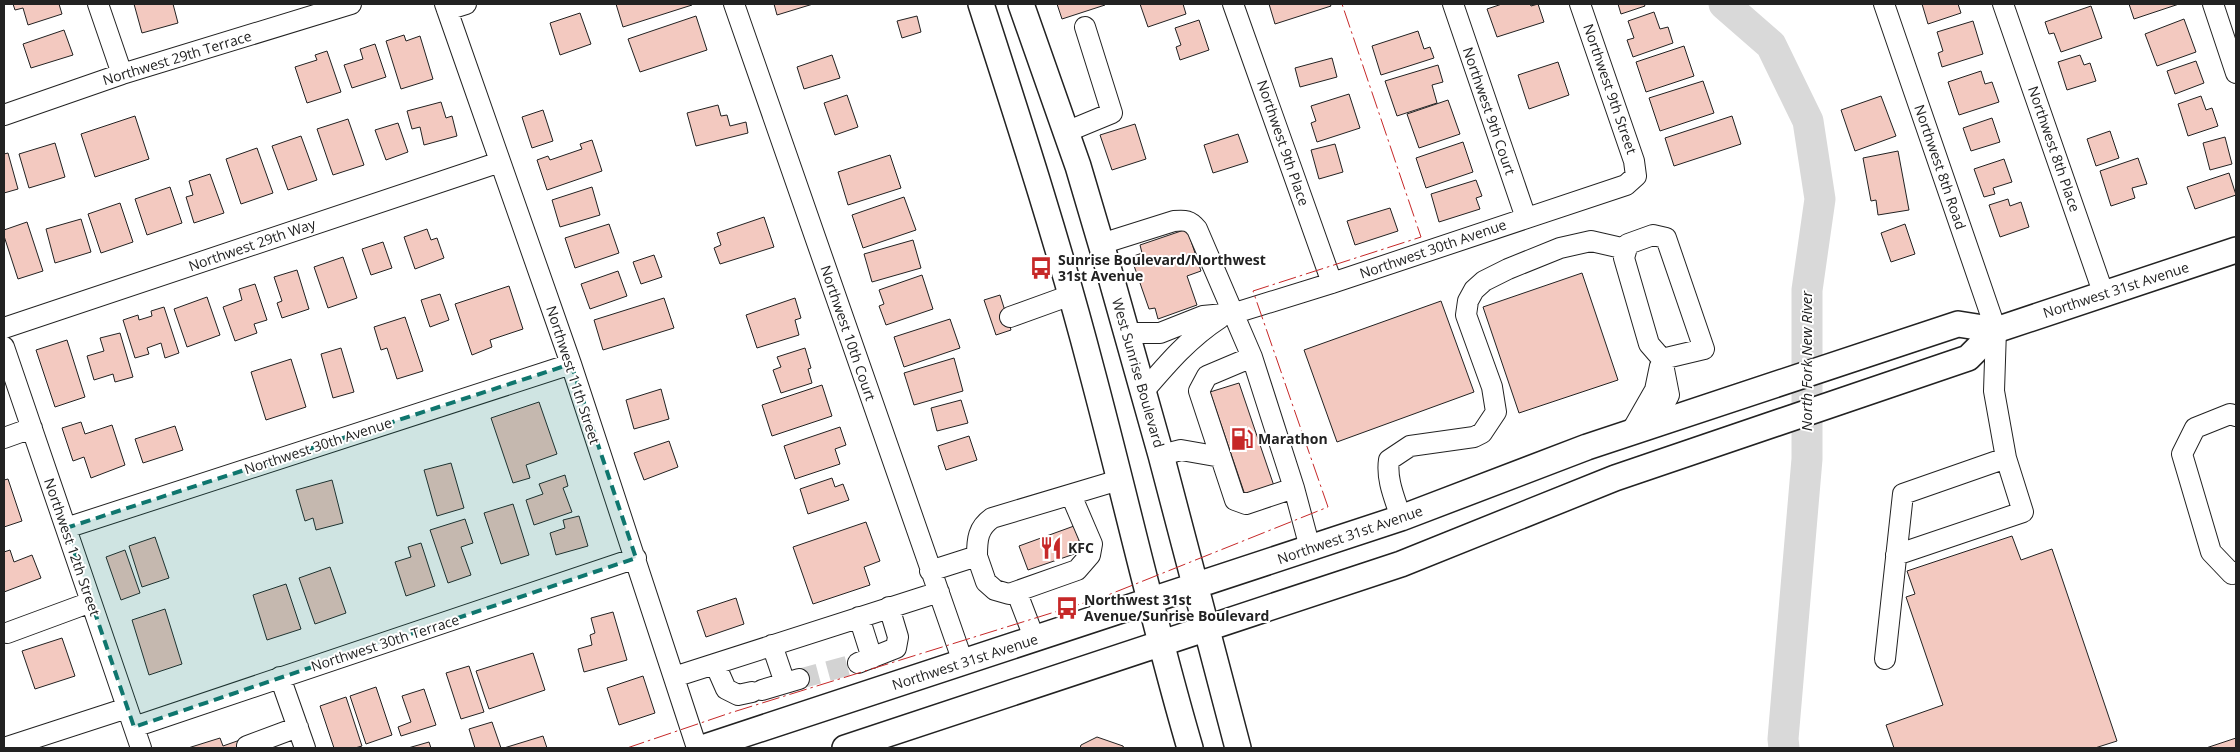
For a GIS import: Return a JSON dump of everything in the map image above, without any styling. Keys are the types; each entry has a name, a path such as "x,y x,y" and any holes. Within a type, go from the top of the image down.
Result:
{"main road":[{"path":"981,4 1038,179 1071,295 1161,645 1190,748"},
{"name":"West Sunrise Boulevard","path":"1021,4 1066,132 1127,333 1238,748"},
{"name":"Northwest 31st Avenue","path":"702,748 1401,518 1642,428 1958,324 1996,330 2236,250"},
{"name":"Northwest 31st Avenue","path":"845,748 1401,564 1615,478 1968,358 1996,330"},
{"path":"1615,478 1635,460 1646,442 1642,428"}],"street":[{"path":"98,4 122,74"},
{"name":"Northwest 29th Terrace","path":"4,115 307,10 351,4"},
{"path":"446,7 466,4"},
{"name":"Northwest 10th Court","path":"734,4 963,662"},
{"name":"Northwest 9th Place","path":"1233,4 1332,283"},
{"name":"Northwest 9th Court","path":"1453,4 1526,218"},
{"name":"Northwest 9th Street","path":"1580,4 1634,161 1636,176"},
{"name":"Northwest 8th Road","path":"1884,4 1996,330"},
{"name":"Northwest 8th Place","path":"2004,4 2104,295"},
{"path":"2213,4 2236,73"},
{"name":"Northwest 11th Street","path":"446,7 571,364 697,748"},
{"path":"1066,132 1112,113 1086,27"},
{"name":"Northwest 29th Way","path":"4,328 500,162"},
{"name":"Northwest 30th Avenue","path":"1144,392 1172,358 1198,332 1230,314 1332,283 1626,185 1636,176"},
{"path":"1101,244 1174,221 1184,220 1192,222 1230,314 1252,357 1294,488 1310,548"},
{"path":"1642,428 1669,397 1662,359 1649,344 1624,258 1628,244 1652,234 1666,238 1704,349 1662,359"},
{"path":"1401,518 1387,470 1389,460 1410,446 1474,437 1482,433 1496,412 1492,387 1466,315 1468,301 1474,290 1484,281 1508,269 1560,248 1592,241 1626,249"},
{"path":"1010,316 1071,295"},
{"name":"Northwest 30th Avenue","path":"1127,333 1160,333 1203,316 1230,314"},
{"path":"1896,555 2023,512 2006,458 1994,391 1996,330"},
{"name":"Northwest 12th Street","path":"4,346 141,748"},
{"path":"1252,357 1206,376 1199,391 1235,500 1246,504 1294,488"},
{"name":"Northwest 30th Avenue","path":"66,528 571,364"},
{"path":"2236,416 2230,414 2195,428 2182,454 2211,552 2232,574 2236,572"},
{"path":"4,438 32,428"},
{"path":"1161,455 1181,450 1221,456"},
{"path":"1885,659 1903,494 2006,458"},
{"path":"1071,495 1092,544 1090,555 1077,570 1017,593 1009,594 995,590 986,582 977,556 977,536 983,524 992,518 1119,480"},
{"path":"930,571 977,556"},
{"name":"Northwest 30th Terrace","path":"134,727 636,558"},
{"path":"674,677 939,592"},
{"path":"1017,593 1035,640"},
{"path":"7,633 91,602"},
{"path":"859,617 865,661 896,648 898,637 889,607"},
{"path":"715,664 726,689 738,695 792,681 772,645"},
{"path":"280,677 305,748"},
{"path":"4,748 127,708"},
{"path":"247,746 298,728"}],"highlighted area":[{"path":"571,364 636,558 134,727 66,528"}],"building":[{"path":"13,4 59,4 62,14 28,25 23,8 15,10"},
{"path":"134,4 173,4 178,23 142,33"},
{"path":"616,4 691,4 692,5 623,27"},
{"path":"774,4 813,4 777,15"},
{"path":"1057,4 1104,4 1105,5 1062,19"},
{"path":"1140,4 1183,4 1186,14 1148,27"},
{"path":"1269,4 1330,4 1331,6 1275,24"},
{"path":"1502,4 1530,4 1531,6 1538,4 1544,22 1497,37 1487,9"},
{"path":"1618,4 1644,4 1645,6 1621,14"},
{"path":"1922,4 1958,4 1961,13 1928,24"},
{"path":"2129,4 2179,4 2134,19"},
{"path":"2091,6 2102,38 2061,52 2054,33 2049,34 2045,22"},
{"path":"1654,12 1660,29 1668,27 1673,43 1633,57 1627,40 1634,38 1628,21"},
{"path":"580,13 591,44 560,55 550,23"},
{"path":"696,16 707,50 640,72 628,39"},
{"path":"917,16 921,32 902,38 897,21"},
{"path":"2184,19 2196,52 2157,66 2145,34"},
{"path":"1199,20 1209,50 1180,60 1176,47 1181,45 1175,28"},
{"path":"1973,21 1983,54 1942,67 1938,53 1943,51 1937,32"},
{"path":"64,30 73,55 31,68 23,44"},
{"path":"1418,31 1424,49 1430,47 1434,58 1381,75 1372,46"},
{"path":"404,35 406,41 420,36 433,79 401,89 386,41"},
{"path":"375,44 386,77 352,88 344,65 363,59 360,49"},
{"path":"1684,46 1694,76 1646,92 1636,62"},
{"path":"327,51 341,92 307,103 295,67 317,60 315,55"},
{"path":"832,55 840,78 804,89 797,67"},
{"path":"2080,55 2084,65 2090,63 2096,81 2067,90 2058,62"},
{"path":"1332,58 1337,77 1300,87 1295,68"},
{"path":"2196,61 2204,83 2175,94 2167,71"},
{"path":"1558,62 1569,95 1529,109 1518,75"},
{"path":"1438,65 1443,82 1432,85 1437,103 1397,116 1385,81"},
{"path":"1981,71 1985,84 1992,82 1999,102 1959,115 1948,82"},
{"path":"1703,81 1714,113 1660,131 1649,98"},
{"path":"1349,94 1360,128 1317,142 1311,123 1316,121 1311,106"},
{"path":"847,95 858,127 835,135 824,103"},
{"path":"1881,96 1896,136 1855,151 1841,110"},
{"path":"2201,96 2206,110 2212,108 2218,126 2188,136 2178,104"},
{"path":"1448,100 1460,134 1419,148 1407,114"},
{"path":"441,102 446,118 452,116 457,136 424,145 420,127 412,129 407,111"},
{"path":"718,105 721,116 727,115 730,126 746,122 748,133 696,146 687,113"},
{"path":"543,110 553,141 532,148 522,117"},
{"path":"135,116 149,159 95,177 81,134"},
{"path":"1732,116 1741,144 1674,166 1665,138"},
{"path":"1992,118 2000,142 1971,151 1963,128"},
{"path":"348,119 364,165 333,175 317,129"},
{"path":"398,123 408,152 386,160 375,130"},
{"path":"1135,124 1146,159 1112,170 1100,135"},
{"path":"2110,131 2119,158 2096,166 2087,139"},
{"path":"1238,134 1248,162 1213,173 1204,145"},
{"path":"301,136 317,180 288,190 272,146"},
{"path":"2225,137 2232,164 2210,170 2203,143"},
{"path":"592,140 602,171 547,190 537,160 548,156 550,160 582,149 580,144"},
{"path":"1463,142 1473,172 1426,188 1416,158"},
{"path":"55,143 65,177 29,188 19,154"},
{"path":"1335,144 1343,172 1319,179 1311,150"},
{"path":"257,148 273,193 241,204 226,159"},
{"path":"1898,151 1909,210 1878,215 1876,200 1871,201 1863,158"},
{"path":"8,153 18,189 4,193 4,154"},
{"path":"890,155 901,188 848,205 838,172"},
{"path":"2138,158 2147,184 2132,188 2135,198 2111,206 2100,171"},
{"path":"2004,159 2012,182 1993,188 1995,194 1984,197 1974,169"},
{"path":"2229,173 2236,195 2195,209 2187,187"},
{"path":"210,174 224,213 194,223 186,197 193,195 189,181"},
{"path":"1476,180 1482,196 1476,198 1480,209 1439,222 1431,194"},
{"path":"170,187 182,223 147,235 135,199"},
{"path":"592,187 600,215 560,227 552,200"},
{"path":"904,197 916,230 863,248 852,215"},
{"path":"2008,199 2010,206 2021,202 2029,227 2000,237 1989,205"},
{"path":"120,203 133,242 101,253 88,214"},
{"path":"1390,208 1398,231 1355,245 1347,221"},
{"path":"764,217 774,247 720,264 714,248 721,245 717,233"},
{"path":"81,219 91,252 55,263 46,229"},
{"path":"27,222 43,271 18,279 4,236 4,230"},
{"path":"609,224 619,253 575,268 565,238"},
{"path":"1905,224 1915,254 1891,262 1881,233"},
{"path":"427,229 431,240 437,238 444,258 415,269 404,237"},
{"path":"1187,229 1201,271 1187,276 1197,305 1158,319 1155,308 1149,309 1131,257 1142,253 1140,245"},
{"path":"913,240 921,268 872,282 864,254"},
{"path":"383,242 392,268 371,275 362,249"},
{"path":"654,255 662,277 641,284 633,262"},
{"path":"343,257 357,298 328,308 314,267"},
{"path":"297,270 309,309 282,318 277,303 282,301 274,277"},
{"path":"618,271 627,296 590,309 581,284"},
{"path":"1582,273 1618,380 1519,413 1483,307"},
{"path":"922,275 933,309 886,325 879,306 884,304 879,290"},
{"path":"255,284 267,320 254,324 257,333 235,341 223,307 242,300 239,289"},
{"path":"509,286 523,329 490,340 492,347 472,355 455,304"},
{"path":"440,294 449,320 430,327 421,300"},
{"path":"1000,295 1011,330 996,335 984,300"},
{"path":"207,297 220,335 187,347 174,309"},
{"path":"664,298 674,328 603,350 594,320"},
{"path":"795,298 801,318 795,320 799,335 757,348 746,315"},
{"path":"1441,301 1474,392 1337,442 1304,350"},
{"path":"164,307 179,353 165,358 161,343 147,348 149,354 135,358 123,320 138,315 139,320 152,316 151,311"},
{"path":"405,317 423,371 397,379 387,348 381,350 374,327"},
{"path":"950,319 960,348 904,367 894,337"},
{"path":"120,333 133,377 115,382 113,374 94,380 87,356 104,351 100,338"},
{"path":"67,340 85,397 55,407 36,350"},
{"path":"341,348 354,392 333,398 321,354"},
{"path":"805,348 811,368 808,369 812,383 781,393 773,370 781,367 777,357"},
{"path":"954,358 963,391 914,405 904,373"},
{"path":"291,359 306,407 266,420 251,372"},
{"name":"Marathon","path":"1239,383 1274,486 1245,495 1210,392"},
{"path":"822,385 832,416 772,436 762,405"},
{"path":"661,389 669,419 634,429 626,400"},
{"path":"961,400 968,423 937,431 931,408"},
{"path":"539,402 557,454 526,465 530,478 513,483 491,418"},
{"path":"81,422 85,434 112,425 125,465 91,478 84,457 73,461 62,428"},
{"path":"175,426 183,450 143,463 135,439"},
{"path":"840,427 846,445 835,449 840,464 795,479 784,446"},
{"path":"969,436 977,460 946,470 938,446"},
{"path":"669,441 678,467 644,480 634,453"},
{"path":"451,463 464,508 437,516 424,470"},
{"path":"565,475 568,486 563,488 572,512 534,525 526,500 543,494 539,484"},
{"path":"832,478 835,487 843,484 849,500 808,514 800,489"},
{"path":"8,479 22,521 4,527 4,480"},
{"path":"332,480 343,523 316,530 313,518 305,521 296,490"},
{"path":"513,504 529,555 501,564 484,513"},
{"path":"579,516 588,546 556,555 550,533 565,528 563,520"},
{"path":"465,519 473,543 461,547 471,575 448,583 430,530"},
{"path":"866,522 880,561 864,567 870,585 813,604 793,547"},
{"name":"KFC","path":"1074,526 1083,551 1028,570 1019,546"},
{"path":"2012,536 2021,560 2052,549 2117,741 2095,748 1894,748 1886,725 1943,705 1906,597 1915,594 1907,571"},
{"path":"155,537 169,578 142,587 129,546"},
{"path":"421,543 435,586 406,596 395,562 411,557 408,547"},
{"path":"10,550 14,562 32,555 41,578 4,592 4,552"},
{"path":"125,550 140,593 121,600 106,557"},
{"path":"330,567 346,613 315,624 299,578"},
{"path":"286,584 301,629 267,640 253,595"},
{"path":"736,598 744,624 706,637 697,611"},
{"path":"165,609 182,664 149,675 132,620"},
{"path":"613,612 627,660 584,672 578,649 592,645 590,635 595,633 591,618"},
{"path":"62,638 75,676 35,689 22,651"},
{"path":"533,653 545,690 489,709 476,671"},
{"path":"469,666 484,712 461,719 446,673"},
{"path":"643,676 655,713 619,725 607,688"},
{"path":"376,687 392,735 366,744 350,696"},
{"path":"424,689 436,725 401,736 398,727 411,722 402,696"},
{"path":"346,697 362,746 334,748 320,706"},
{"path":"492,722 501,748 475,748 469,729"},
{"path":"543,736 547,748 504,748"},
{"path":"1097,737 1124,748 1080,748 1081,745"},
{"path":"220,738 223,746 240,740 243,748 188,748"},
{"path":"2236,738 2236,748 2206,748"},
{"path":"429,742 431,748 408,748"}],"waterway":[{"name":"North Fork New River","path":"1724,4 1771,45 1808,121 1820,199 1807,290 1807,459 1783,739 1784,748"}],"tunnel":[{"path":"799,679 858,663"}],"power":[{"path":"627,748 730,713 1103,597 1328,507 1253,291 1421,237 1342,4"}],"place":[{"name":"Sunrise Boulevard/Northwest 31st Avenue","path":"1041,268"},
{"name":"Marathon","path":"1242,439"},
{"name":"KFC","path":"1051,548"},
{"name":"Northwest 31st Avenue/Sunrise Boulevard","path":"1067,608"}]}
